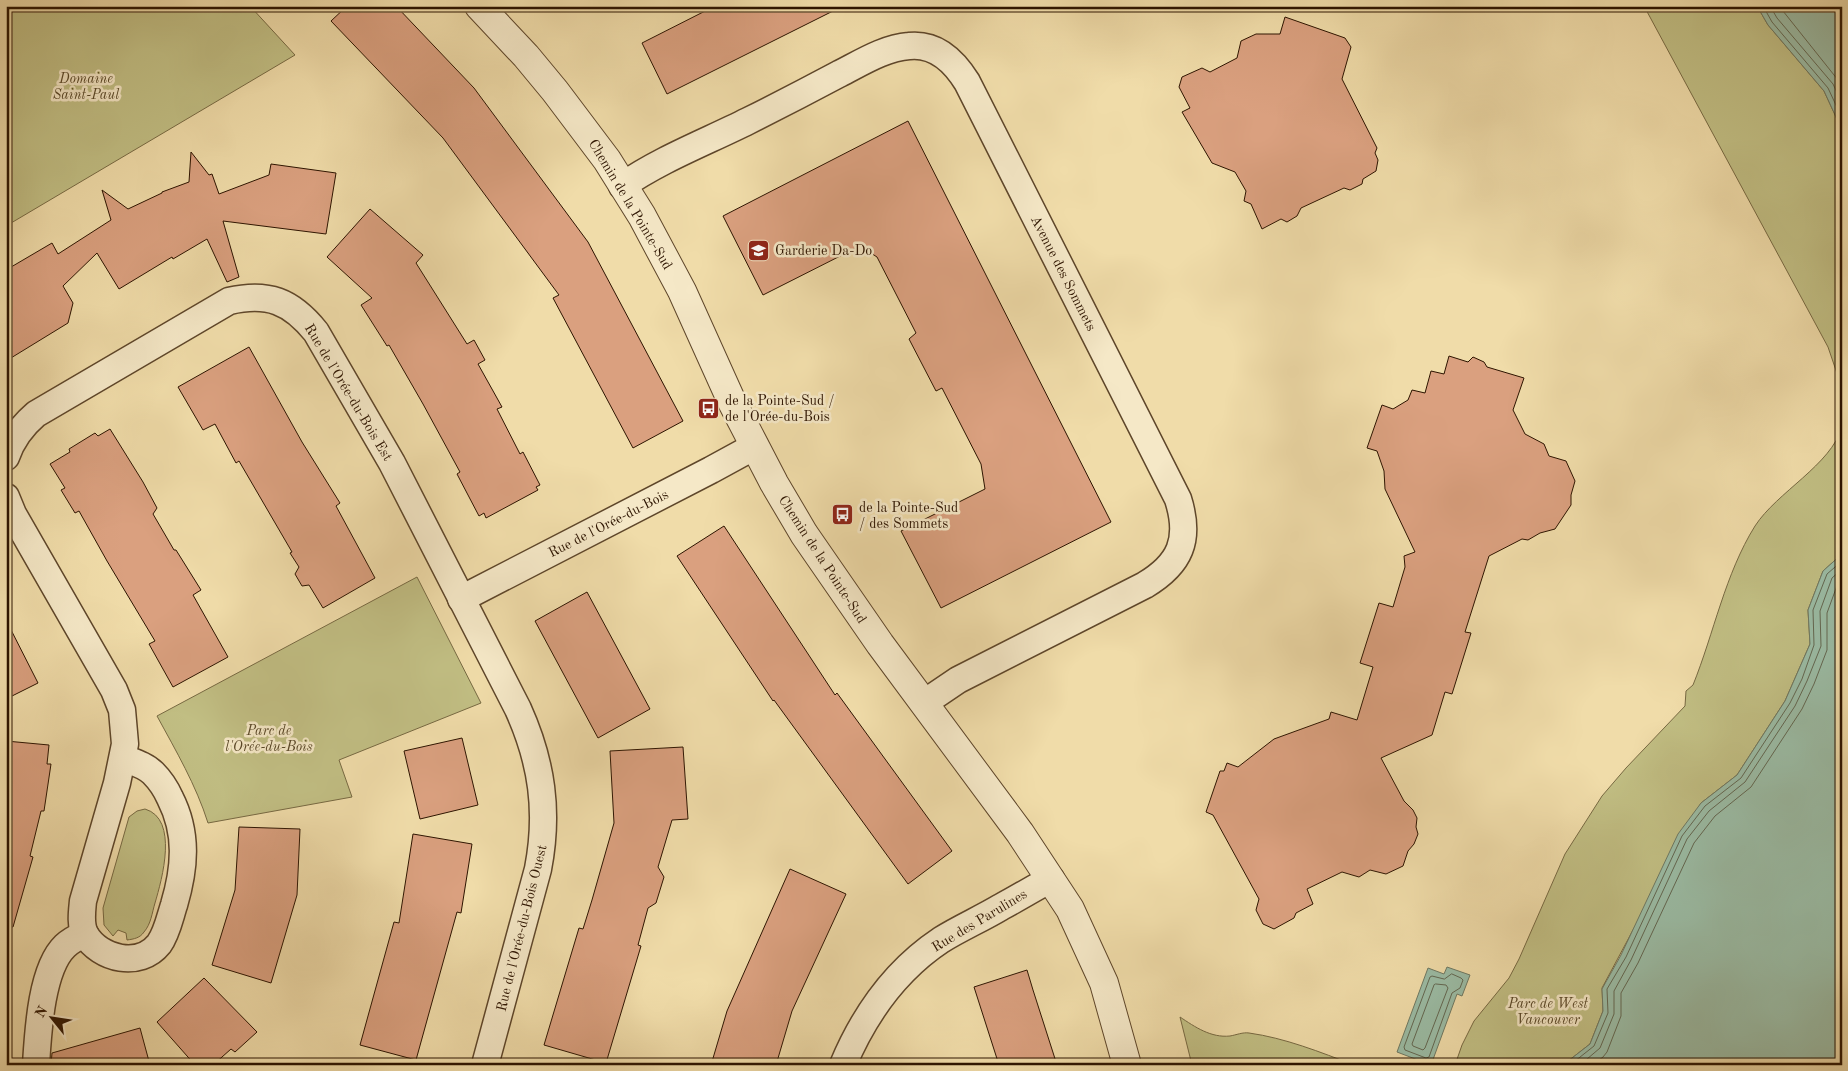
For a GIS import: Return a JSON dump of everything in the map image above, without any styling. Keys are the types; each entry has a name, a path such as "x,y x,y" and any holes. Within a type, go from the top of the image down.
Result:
{"street":[{"name":"Chemin de la Pointe-Sud","path":"479,6 526,56 589,134 660,248 682,291 732,402 774,483 804,534 840,588 1020,833 1051,879 1080,927 1104,984 1127,1065"},
{"name":"Avenue des Sommets","path":"622,186 672,158 880,53 910,45 924,46 938,51 950,59 967,82 1178,499 1182,512 1182,541 1178,555 1160,576 958,680 924,703"},
{"name":"Rue de l'Orée-du-Bois Est","path":"6,456 16,435 24,424 36,414 211,310 229,301 244,297 261,297 278,301 304,318 316,332 392,463 461,599"},
{"name":"Rue de l'Orée-du-Bois","path":"461,599 703,475 755,446"},
{"path":"6,497 13,514 114,690 122,710 125,732 123,758 83,901 81,917 85,934 93,944 120,959 135,959 148,954 160,943 167,928 183,866 184,848 182,828 176,809 166,789 153,773 139,764 123,758"},
{"name":"Rue de l'Orée-du-Bois Ouest","path":"461,599 530,735 542,786 544,813 543,844 538,869 485,1065"},
{"name":"Rue des Parulines","path":"844,1065 863,1023 880,998 922,955 941,940 1051,879"},
{"path":"36,1065 40,1013 49,973 59,952 66,944 85,934"}],"green space":[{"name":"Domaine Saint-Paul","path":"6,6 250,6 295,55 6,226"},
{"path":"1644,6 1757,6 1768,25 1824,91 1842,130 1842,388 1828,347"},
{"name":"Parc de West Vancouver","path":"1842,427 1842,554 1823,571 1808,610 1810,644 1785,701 1737,775 1701,803 1602,988 1603,1011 1590,1044 1563,1065 1455,1065 1462,1045 1474,1021 1509,978 1565,854 1602,796 1685,706 1686,691 1693,685 1728,584 1755,526 1776,502 1827,454 1836,441"},
{"name":"Parc de l'Orée-du-Bois","path":"417,577 481,703 339,760 352,797 208,823 192,782 157,716"},
{"path":"145,809 155,815 162,825 165,837 164,865 148,926 141,936 127,940 126,933 118,930 113,936 104,925 103,908 129,817 137,811"},
{"path":"1180,1017 1210,1034 1230,1036 1247,1033 1276,1038 1354,1065 1192,1065"}],"water":[{"path":"1757,6 1842,6 1842,130 1824,91 1768,25"},
{"path":"1842,554 1842,1065 1563,1065 1590,1044 1603,1011 1602,989 1621,955 1678,834 1701,803 1737,775 1785,701 1810,644 1808,610 1823,571"},
{"path":"1447,967 1470,975 1462,996 1457,994 1431,1065 1397,1052 1428,968 1444,974"}],"building":[{"path":"347,6 396,6 474,88 588,242 683,421 633,448 553,298 559,295 443,138 331,21"},
{"path":"715,6 843,6 667,94 642,43"},
{"path":"1285,17 1345,38 1351,47 1342,79 1377,148 1375,153 1378,160 1376,171 1363,179 1362,184 1350,190 1344,188 1301,208 1297,216 1287,222 1281,219 1262,229 1251,204 1244,201 1246,191 1235,172 1212,163 1182,112 1190,108 1179,87 1182,77 1202,68 1210,72 1237,58 1241,41 1256,34 1280,34"},
{"path":"908,121 1111,522 941,608 901,531 985,489 981,464 942,388 936,391 909,339 916,333 877,257 860,246 763,295 723,216"},
{"path":"191,152 209,175 212,174 219,194 269,175 271,164 336,173 326,234 223,221 239,277 227,282 207,239 173,259 172,257 119,289 97,253 63,286 73,303 68,323 6,361 6,270 52,243 58,254 111,220 102,190 128,209 162,192 189,182"},
{"path":"370,209 423,255 416,263 467,344 474,340 485,360 478,364 502,407 497,409 520,454 523,452 540,485 536,487 538,490 486,518 484,513 479,516 457,474 460,472 423,404 389,345 387,346 361,305 372,298 327,257"},
{"path":"249,347 302,442 340,503 336,506 375,578 323,608 309,585 302,586 295,574 299,567 290,553 292,552 239,461 236,463 215,424 203,430 178,387"},
{"path":"1449,356 1468,362 1473,357 1484,362 1487,367 1524,378 1513,410 1525,434 1544,444 1549,456 1566,461 1575,481 1571,495 1571,505 1555,529 1540,533 1528,540 1522,539 1489,556 1465,632 1471,633 1452,694 1445,692 1432,735 1381,758 1404,801 1413,810 1417,818 1416,827 1418,834 1414,844 1408,851 1403,866 1386,874 1370,870 1359,877 1342,872 1307,889 1313,904 1296,913 1294,918 1274,929 1263,924 1256,910 1259,899 1213,815 1206,812 1220,771 1224,771 1227,763 1238,767 1274,739 1329,719 1331,712 1357,720 1373,667 1360,663 1379,603 1393,607 1405,567 1404,556 1415,552 1385,489 1384,471 1377,451 1367,448 1382,405 1393,409 1408,400 1412,390 1425,393 1431,371 1444,374"},
{"path":"110,429 157,508 153,514 201,590 193,595 228,657 173,687 149,644 155,641 79,511 75,513 61,490 65,488 50,464 70,452 69,449 95,433 98,436"},
{"path":"724,526 835,695 837,693 952,851 908,884 773,701 677,556"},
{"path":"587,592 650,709 598,738 535,621"},
{"path":"6,620 38,683 6,699"},
{"path":"462,738 478,805 420,819 404,751"},
{"path":"6,741 49,745 47,764 51,764 44,811 41,811 30,856 33,857 13,927 6,926"},
{"path":"683,747 688,819 672,820 658,867 664,877 656,903 648,908 638,945 641,946 606,1063 544,1045 579,928 583,929 614,823 610,751"},
{"path":"239,827 300,829 297,895 271,983 212,965 235,890"},
{"path":"413,834 472,844 461,913 457,912 416,1060 360,1045 394,922 399,923"},
{"path":"790,869 846,894 792,1011 776,1065 711,1065 727,1011"},
{"path":"1027,970 1057,1065 999,1065 974,987"},
{"path":"204,978 257,1032 235,1052 231,1049 213,1065 195,1065 157,1022"},
{"path":"140,1028 150,1065 51,1065 52,1053"}],"place":[{"name":"Garderie Da-Do","path":"759,250"},
{"name":"de la Pointe-Sud / de l'Orée-du-Bois","path":"709,408"},
{"name":"de la Pointe-Sud / des Sommets","path":"843,515"}]}
